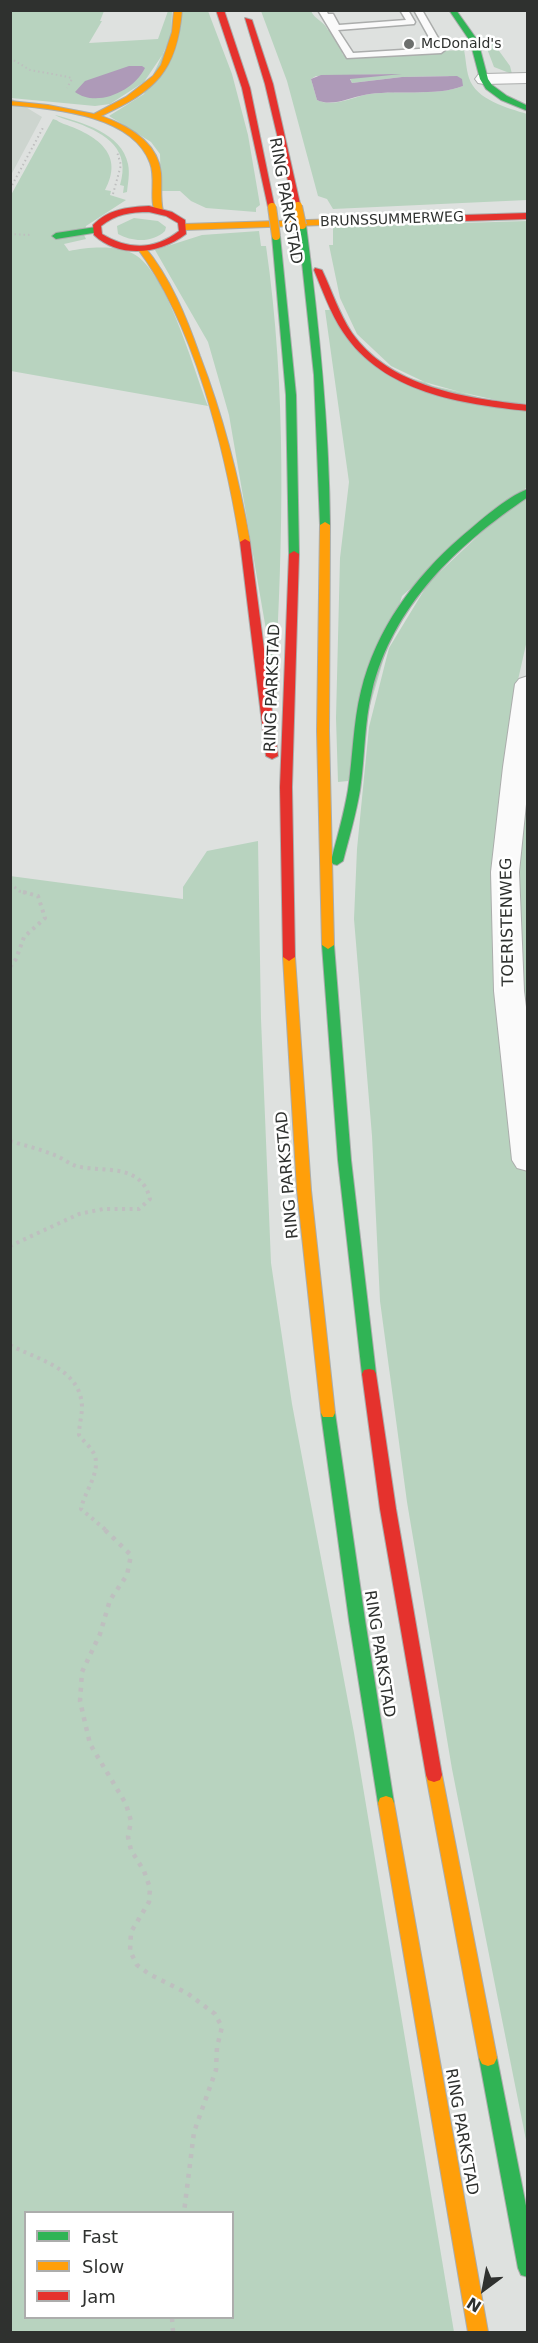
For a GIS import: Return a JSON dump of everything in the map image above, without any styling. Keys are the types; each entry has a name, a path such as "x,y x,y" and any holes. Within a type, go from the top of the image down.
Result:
{"main road":[{"path":"93,117 133,97 154,80 170,61 177,43 178,10"},
{"name":"RING PARKSTAD","path":"220,10 246,88 272,207 287,321 293,403 294,557 286,786 293,1028 304,1190 329,1419 360,1647 478,2332"},
{"name":"RING PARKSTAD","path":"244,10 269,84 298,206 315,322 325,459 322,731 326,907 339,1108 354,1255 388,1509 429,1750 528,2268"},
{"path":"452,10 478,49 484,79 495,92 528,109"},
{"path":"10,103 54,108 93,117 120,126 142,141 154,160 154,199 159,211"},
{"path":"93,117 120,139 132,153"},
{"path":"132,201 174,216 184,227 183,232 174,241 141,248 108,242 98,235 96,230 101,220 132,201"},
{"name":"BRUNSSUMMERWEG","path":"184,227 528,216"},
{"path":"56,236 96,230"},
{"path":"303,236 346,328 366,354 387,369 430,390 469,400 528,408"},
{"path":"141,248 158,268 183,322 202,371 232,472 242,520 261,684 287,846"},
{"path":"326,907 355,783 367,689 393,620 419,584 451,548 486,519 528,492"}],"street":[{"path":"484,79 528,78"},
{"name":"TOERISTENWEG","path":"528,684 516,767 505,872 509,991 528,1160"}],"lane":[{"path":"322,10 331,31 341,39 350,56 441,50 418,10"},
{"path":"327,10 336,28 411,22 404,10"}],"path":[{"path":"10,15 12,10"},
{"path":"10,58 19,66 33,72 69,77 72,80 66,89"},
{"path":"10,189 44,126"},
{"path":"111,145 120,158 121,165 113,194 132,201"},
{"path":"10,884 19,891 38,896 45,918 24,937 16,959 10,967"},
{"path":"10,1141 59,1157 74,1165 118,1170 130,1174 147,1187 150,1199 139,1209 103,1209 79,1214 10,1246"},
{"path":"10,1345 49,1362 65,1372 72,1380 82,1407 79,1435 94,1455 96,1466 94,1476 82,1497 81,1509 93,1522 120,1540 131,1555 127,1575 110,1600 100,1634 82,1672 80,1701 90,1744 126,1804 131,1821 128,1837 131,1850 144,1871 150,1888 149,1902 131,1932 130,1951 143,1970 187,1993 215,2014 222,2027 217,2047 216,2070 194,2132 184,2211"}],"shaded area":[{"path":"129,66 145,68 133,84 114,95 94,98 84,97 75,92 85,81"},
{"path":"402,74 350,79 352,83 402,77 457,76 462,79 463,86 440,91 375,93 329,103 317,100 311,79 321,75"},
{"path":"11,98 42,117 11,175"}],"green space":[{"path":"10,11 104,11 100,21 102,21 89,43 158,39 168,11 172,11 171,42 144,82 110,104 95,106 11,98"},
{"path":"183,11 208,11 232,74 248,135 260,205 256,208 256,212 206,208 191,201 180,191 161,191 160,154 151,142 109,116 144,94"},
{"path":"261,11 311,11 328,30 334,30 337,33 343,55 464,50 469,78 478,92 494,102 527,114 527,200 333,209 327,199 318,196 287,81","holes":["391,74 350,78 352,83 402,77 448,76 463,86 440,91 375,93 335,103 317,100 311,79 316,76"]},
{"path":"489,37 510,66 512,74 494,67 483,38"},
{"path":"55,115 88,125 118,144 128,164 127,192 123,193 124,186 120,185 123,173 122,162 114,145 98,132"},
{"path":"53,119 89,135 105,149 112,167 105,190 111,191 110,195 126,200 86,226 84,235 86,239 64,244 69,251 85,248 113,248 130,252 149,267 179,325 208,406 11,371 11,195"},
{"path":"134,218 158,221 166,227 165,231 155,238 142,240 130,239 118,234 117,226"},
{"path":"527,221 527,404 505,402 433,386 391,366 357,334 340,298 329,245 333,245 333,227"},
{"path":"259,231 261,246 266,246 273,300 280,409 281,519 275,682 229,415 208,342 155,250 202,235"},
{"path":"325,310 331,310 378,369 528,411 527,487 402,596 348,781 338,782 336,718 340,558 349,482"},
{"path":"527,498 527,640 518,680 511,744 527,790 527,2145 452,1769 407,1502 380,1301 372,1136 354,919 357,849 369,727 389,648 429,582 498,517"},
{"path":"258,841 261,1019 271,1263 292,1404 354,1733 454,2332 11,2332 10,876 183,899 183,887 207,851"}],"traffic: fast":[{"path":"452,10 474,41 484,79 489,87 504,98 528,109"},
{"path":"302,225 318,375 325,525"},
{"path":"56,236 96,230"},
{"path":"276,236 291,395 294,554"},
{"path":"337,861 354,790 367,689 377,657 391,627 408,600 450,552 528,492"},
{"path":"328,945 345,1160 369,1374"},
{"path":"328,1413 386,1803"},
{"path":"488,2058 528,2268"}],"traffic: slow":[{"path":"93,117 129,99 155,78 165,65 172,50 178,10"},
{"path":"10,103 70,110 112,123 130,132 144,145 154,161 159,211"},
{"path":"298,206 302,225"},
{"path":"272,207 276,236"},
{"path":"184,227 431,219"},
{"path":"141,248 158,270 171,294 201,370 230,467 245,542"},
{"path":"325,525 323,731 328,945"},
{"path":"289,957 304,1190 328,1413"},
{"path":"434,1775 488,2058"},
{"path":"386,1803 478,2332"}],"traffic: jam":[{"path":"220,10 246,88 272,207"},
{"path":"248,20 269,84 298,206"},
{"path":"149,209 169,214 182,222 183,232 164,244 141,249 119,246 98,235 97,225 103,220 128,210 149,209"},
{"path":"431,219 528,216"},
{"path":"318,270 347,332 370,357 389,371 433,391 481,402 528,408"},
{"path":"245,542 272,756"},
{"path":"289,957 286,787 294,554"},
{"path":"369,1374 388,1509 434,1775"}],"place":[{"name":"McDonald's","path":"409,44"}]}
